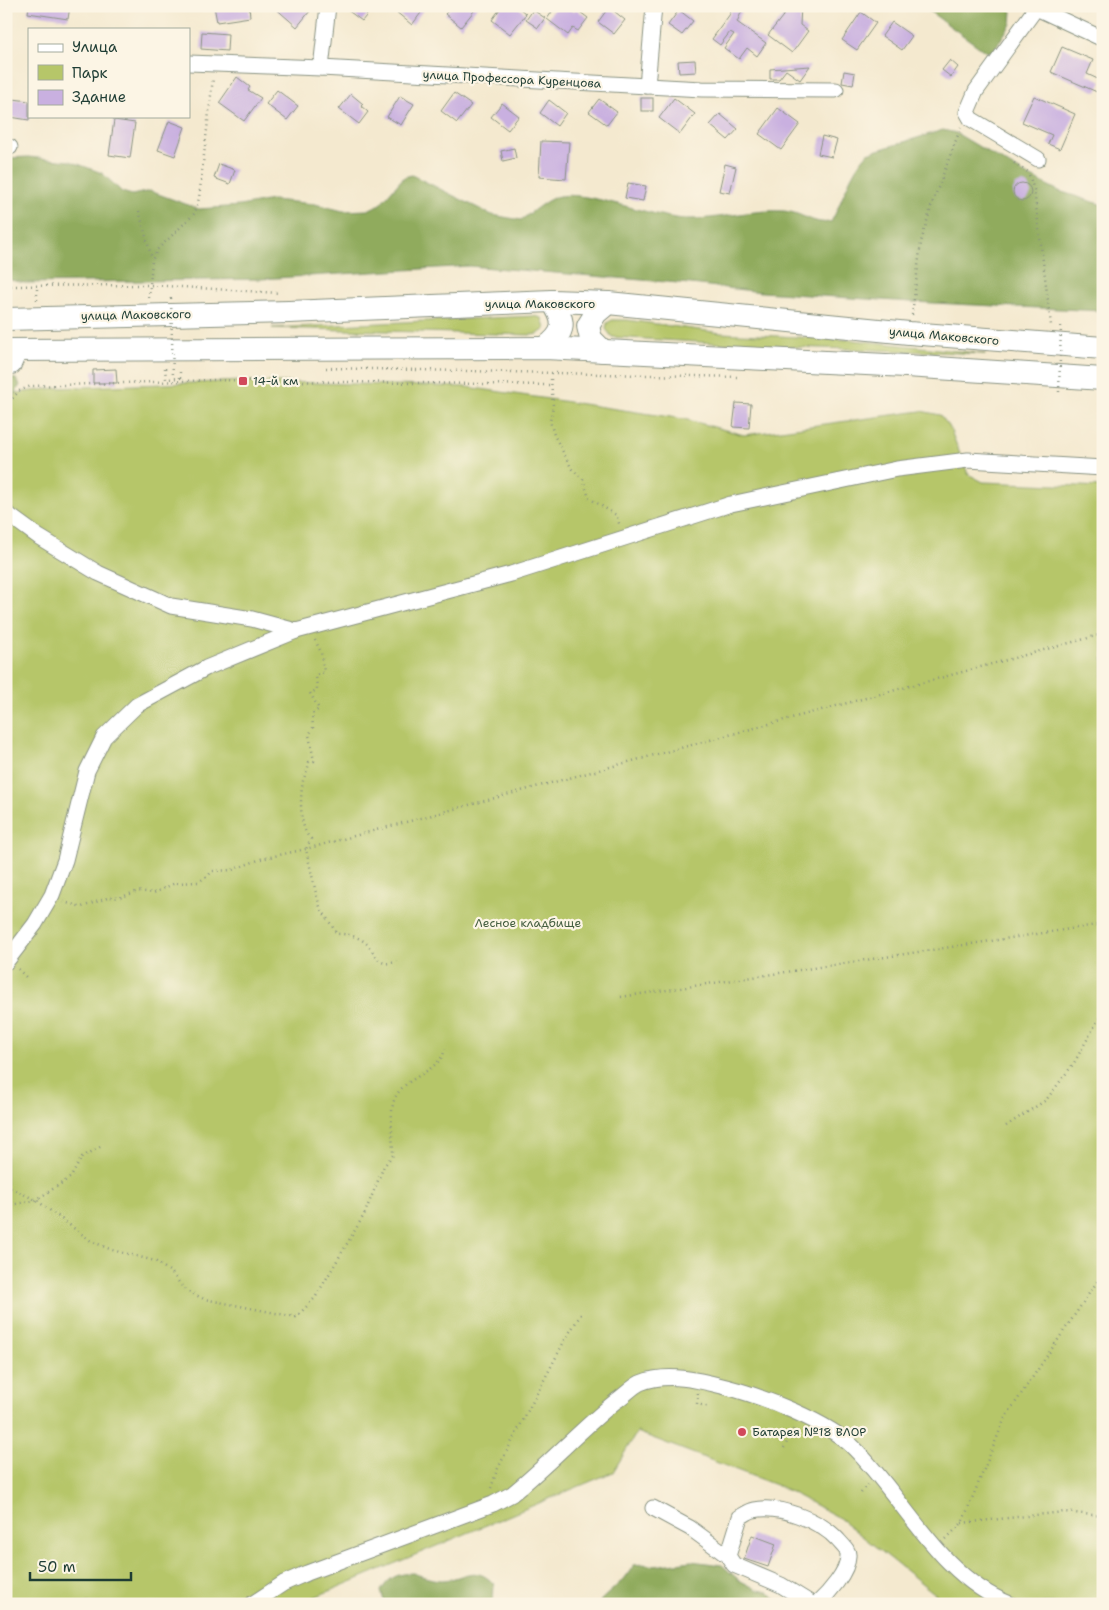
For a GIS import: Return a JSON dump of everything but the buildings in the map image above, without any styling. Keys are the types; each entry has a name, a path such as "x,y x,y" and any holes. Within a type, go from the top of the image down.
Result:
{"highway":[{"name":"улица Маковского","path":"6,319 289,312 552,301 608,303 909,334 1103,348"},
{"path":"545,348 559,338 562,325 560,313 552,301"},
{"path":"603,351 591,339 588,326 596,312 608,303"},
{"path":"13,350 545,348 906,366 1103,379"}],"street":[{"path":"322,68 328,6"},
{"path":"647,86 654,6"},
{"path":"1038,159 971,118 967,112 976,91 1034,7 1103,39"},
{"name":"улица Профессора Куренцова","path":"190,63 322,68 647,86 836,90"},
{"path":"6,367 13,366 13,350"},
{"path":"6,962 35,924 52,895 65,860 87,771 104,736 137,705 206,668 303,630 511,574 624,536 731,504 897,469 968,460 1103,468"},
{"path":"6,513 39,537 98,573 171,606 252,618 303,630"},
{"path":"252,1604 284,1583 307,1573 486,1506 517,1490 605,1411 639,1384 665,1377 699,1382 755,1395 834,1432 853,1446 934,1547 995,1598 1010,1604"},
{"path":"653,1508 690,1528 728,1556 734,1565 781,1585 812,1604"},
{"path":"728,1556 740,1517 754,1510 801,1515 819,1524 837,1538 848,1551 849,1558 832,1591 817,1604"}],"path":[{"path":"152,260 158,249 195,213 199,198 214,64"},
{"path":"912,315 921,242 932,204 967,112"},
{"path":"960,130 968,135"},
{"path":"1008,160 1028,172 1034,190 1052,325"},
{"path":"139,211 152,260 149,298"},
{"path":"37,285 37,300"},
{"path":"6,286 149,285"},
{"path":"171,298 173,378"},
{"path":"1059,392 1061,326"},
{"path":"166,373 166,378 180,378 179,368 189,368"},
{"path":"324,368 629,374"},
{"path":"551,379 553,406 550,421 554,436 572,469 583,480 589,498 616,515 624,536"},
{"path":"6,406 19,391 31,386 214,380 551,385"},
{"path":"303,630 321,652 324,672 316,675 317,690 310,693 319,709 312,714 313,728 309,735 314,761 309,762 308,772 303,780 301,798 301,818 306,835 311,839 306,849 320,907 337,934 345,933 366,943 373,956 383,962 391,964 397,961"},
{"path":"52,895 65,904 82,908 110,897 119,898 138,891 154,894 174,883 198,882 212,871 232,870 261,859 306,849 1103,634"},
{"path":"621,997 1103,924"},
{"path":"1006,1126 1046,1100 1074,1063 1103,1011"},
{"path":"6,1186 36,1200 91,1241 112,1250 155,1261 172,1273 184,1289 204,1299 296,1317 315,1298 364,1215 384,1166 393,1155 393,1103 402,1089 420,1073 436,1066 443,1058 445,1049"},
{"path":"6,1206 36,1200 70,1177 82,1157 102,1146"},
{"path":"934,1547 950,1537 962,1523 1005,1418 1103,1273"},
{"path":"486,1506 497,1470 566,1338 583,1311"},
{"path":"699,1382 696,1404 710,1407"},
{"path":"784,1448 799,1415"},
{"path":"962,1523 1064,1512 1103,1516"}],"green space":[{"path":"922,6 1005,6 1012,11 1011,24 993,51 986,52"},
{"path":"943,130 956,133 1023,173 1059,191 1103,205 1103,311 911,302 762,292 691,284 469,266 260,279 25,283 6,279 6,160 8,158 28,157 70,161 102,173 122,192 132,195 150,191 199,209 240,206 272,200 315,204 343,211 368,210 380,204 404,177 412,175 492,215 521,220 551,199 568,195 686,219 784,211 818,222 831,222 851,177 861,160 868,153"},
{"path":"534,316 542,318 545,329 538,334 531,335 272,328"},
{"path":"612,320 627,320 721,333 853,340 986,354 766,346 612,337 606,329 607,323"},
{"path":"7,377 16,379 20,385 6,409"},
{"name":"Лесное кладбище","path":"243,381 467,387 684,419 744,435 921,411 940,415 949,426 968,474 983,482 1103,487 1103,1604 948,1604 838,1517 781,1487 637,1432 613,1472 298,1604 6,1604 6,412 16,393 56,388"},
{"path":"691,1561 722,1565 739,1580 758,1590 769,1592 780,1604 600,1604 601,1600 625,1578 634,1565 654,1566"},
{"path":"413,1573 439,1580 447,1580 474,1573 480,1574 494,1584 493,1604 385,1604 381,1591 387,1582 398,1575"}],"place":[{"name":"14-й км","path":"243,381"},
{"name":"Батарея №18 ВЛОР","path":"742,1432"}]}
